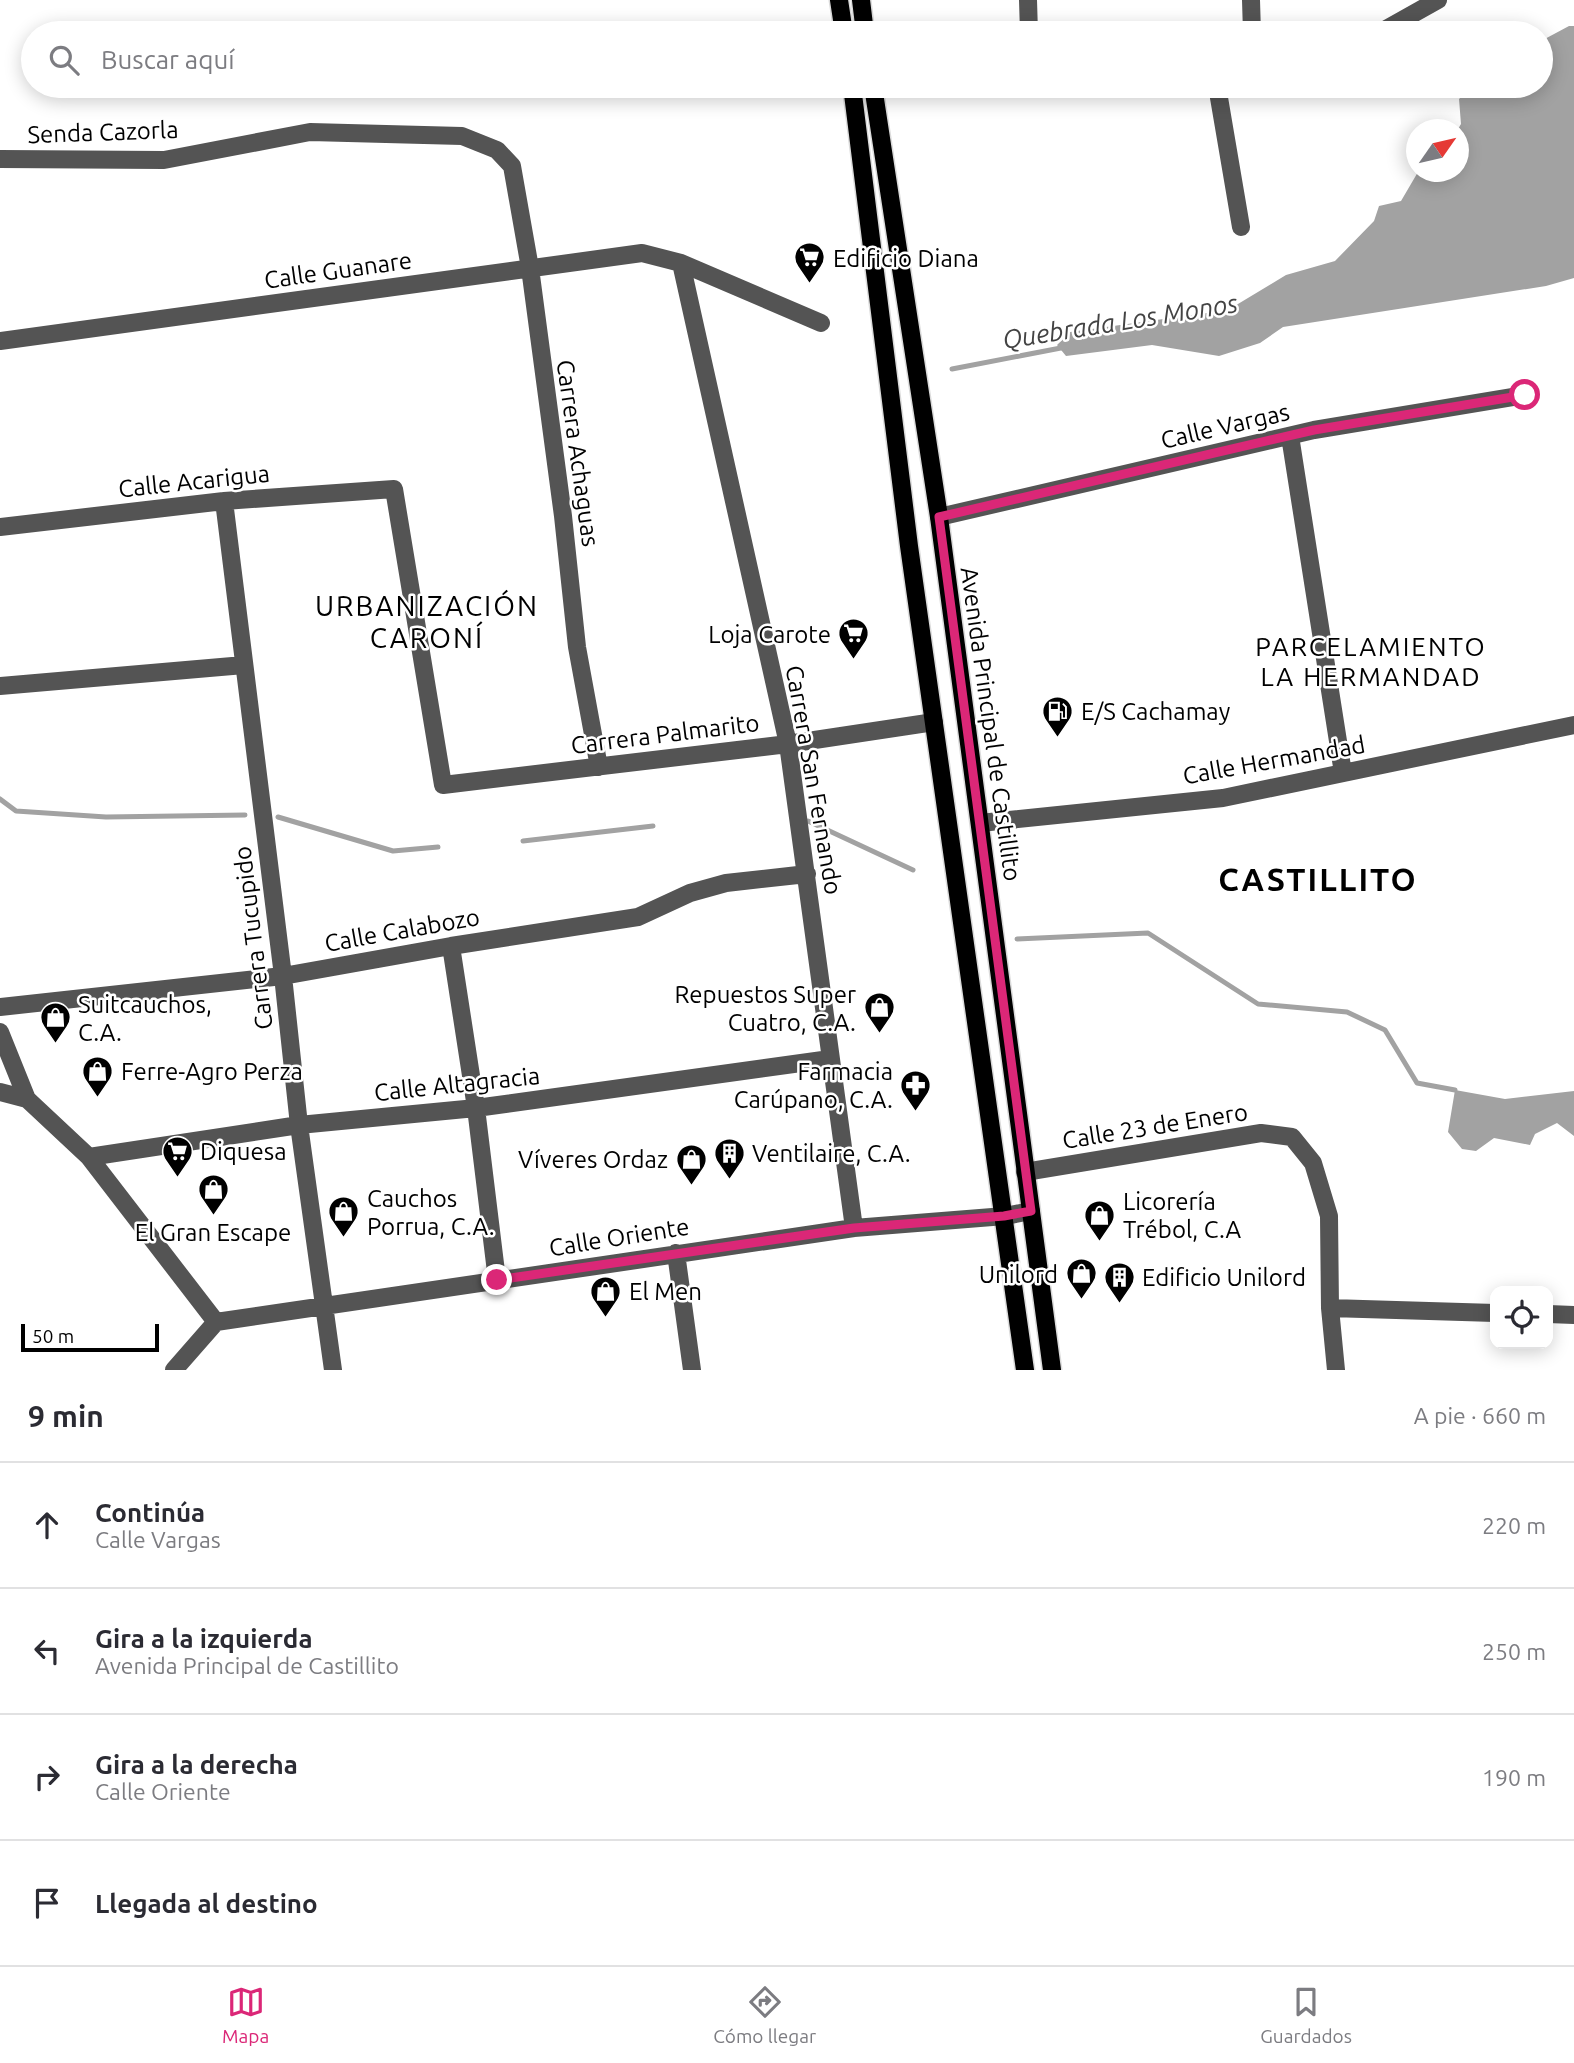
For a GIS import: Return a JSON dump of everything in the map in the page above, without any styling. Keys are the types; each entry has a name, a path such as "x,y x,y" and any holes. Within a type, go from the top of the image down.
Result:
{"main road":[{"path":"839,0 842,21"},
{"path":"861,0 864,21"},
{"path":"853,98 909,546 1025,1370"},
{"name":"Avenida Principal de Castillito","path":"875,98 939,517 1052,1370"}],"street":[{"path":"1028,0 1029,21"},
{"path":"1251,0 1252,21"},
{"path":"1400,21 1438,0"},
{"path":"1219,98 1241,227"},
{"name":"Senda Cazorla","path":"0,159 164,159 310,132 462,136 497,150"},
{"name":"Carrera Achaguas","path":"497,150 512,166 530,268 564,516 578,647 599,767"},
{"name":"Calle Guanare","path":"0,341 642,253 681,263 821,323"},
{"name":"Carrera San Fernando","path":"681,263 788,744 854,1228"},
{"name":"Calle Vargas","path":"939,517 1314,430 1525,395"},
{"path":"1290,436 1343,773"},
{"name":"Calle Acarigua","path":"0,527 223,501 394,489 443,785"},
{"name":"Carrera Tucupido","path":"223,501 283,976 299,1125 334,1370"},
{"path":"0,686 244,665"},
{"name":"Carrera Palmarito","path":"443,785 788,744 934,722"},
{"name":"Calle Hermandad","path":"980,823 1223,798 1574,726"},
{"name":"Calle Calabozo","path":"0,1007 283,976 638,917 690,893 726,883 807,874"},
{"path":"451,946 476,1108 497,1280"},
{"path":"0,1032 27,1099 89,1157 216,1322 174,1370"},
{"name":"Calle Altagracia","path":"89,1157 299,1125 476,1108 830,1059"},
{"path":"0,1092 27,1099"},
{"name":"Calle 23 de Enero","path":"1026,1172 1261,1133 1292,1137 1313,1163 1329,1216 1330,1308"},
{"name":"Calle Oriente","path":"216,1322 854,1228 1004,1216 1031,1211"},
{"path":"676,1253 692,1370"},
{"path":"1336,1370 1330,1308 1490,1313"},
{"path":"1553,1314 1574,1315"}],"shaded area":[{"path":"1574,26 1574,278 1546,286 1283,327 1260,343 1219,356 1152,345 1066,356 1057,345 1070,332 1228,310 1286,275 1335,261 1374,221 1379,206 1401,201 1412,182 1469,182 1469,119 1461,119 1460,98 1553,98 1553,35"},
{"path":"1455,1090 1505,1099 1574,1091 1574,1136 1557,1123 1535,1134 1530,1145 1494,1138 1476,1151 1462,1149 1448,1132"}],"waterway":[{"name":"Quebrada Los Monos","path":"952,369 1066,347"},
{"path":"0,799 16,811 106,817 245,815"},
{"path":"278,817 393,851 438,847"},
{"path":"808,821 913,870"},
{"path":"523,841 653,826"},
{"path":"1017,939 1148,933 1258,1004 1347,1012 1385,1030 1417,1083 1455,1090"}],"place":[{"name":"Edificio Diana","path":"810,285"},
{"name":"Loja Carote","path":"854,661"},
{"name":"E/S Cachamay","path":"1058,738"},
{"name":"Repuestos Super Cuatro, C.A.","path":"879,1035"},
{"name":"Suitcauchos, C.A.","path":"55,1045"},
{"name":"Ferre-Agro Perza","path":"98,1098"},
{"name":"Farmacia Carúpano, C.A.","path":"916,1112"},
{"name":"Diquesa","path":"177,1178"},
{"name":"Ventilaire, C.A.","path":"729,1180"},
{"name":"Víveres Ordaz","path":"691,1186"},
{"name":"El Gran Escape","path":"213,1217"},
{"name":"Cauchos Porrua, C.A.","path":"344,1239"},
{"name":"Licorería Trébol, C.A","path":"1100,1242"},
{"name":"Unilord","path":"1081,1301"},
{"name":"Edificio Unilord","path":"1119,1304"},
{"name":"El Men","path":"606,1318"}],"district":[{"name":"URBANIZACIÓN CARONÍ","path":"427,621"},
{"name":"PARCELAMIENTO LA HERMANDAD","path":"1371,661"},
{"name":"CASTILLITO","path":"1318,879"}],"route":[{"path":"497,1280 854,1228 1004,1216 1031,1211 939,517 1314,430 1525,395"}]}
